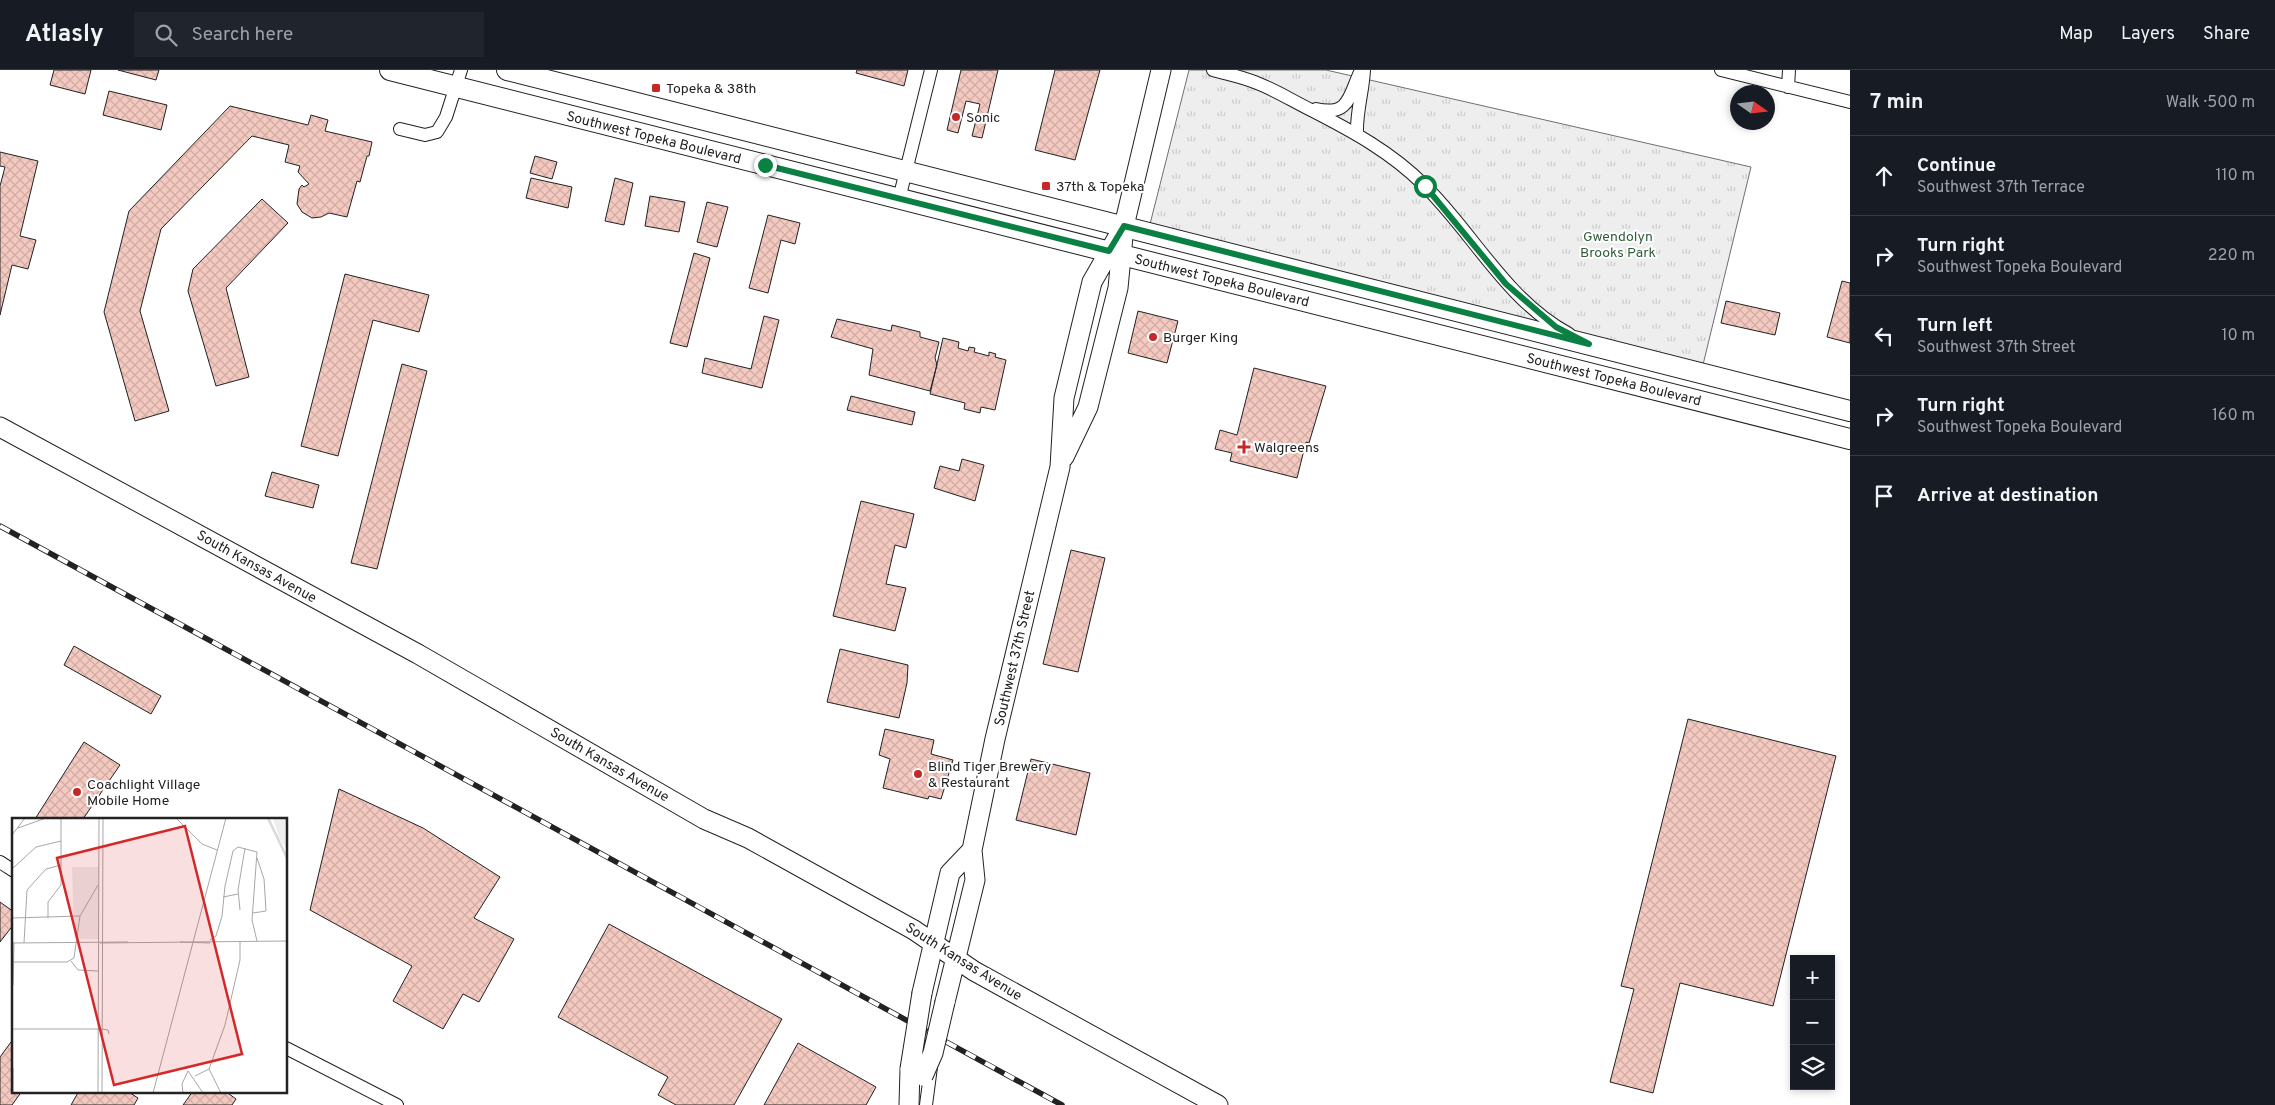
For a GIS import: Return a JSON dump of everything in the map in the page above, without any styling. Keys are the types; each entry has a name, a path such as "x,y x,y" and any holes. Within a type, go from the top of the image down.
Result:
{"main road":[{"name":"Southwest Topeka Boulevard","path":"390,70 458,78 900,199 1850,439"},
{"name":"Southwest Topeka Boulevard","path":"507,70 1850,411"},
{"name":"Southwest 37th Street","path":"910,1105 921,1075 933,1052 975,880 972,850 1000,714 1060,468 1064,398 1092,282 1115,253 1124,226 1161,70"},
{"name":"Southwest 37th Street","path":"1060,468 1088,407 1118,288 1115,253"},
{"name":"South Kansas Avenue","path":"0,427 418,654 704,819 748,838 933,941 974,971 1218,1105"},
{"name":"Southwest 37th Street","path":"921,1075 922,993 933,941 950,873 972,850"}],"street":[{"path":"900,199 932,70"},
{"path":"1213,70 1256,82 1358,134 1398,162 1425,186 1506,284 1556,327 1589,344"},
{"path":"1302,106 1335,112 1342,108 1348,102 1362,70"},
{"path":"1358,134 1356,119 1364,86 1362,70"},
{"path":"1721,70 1850,102"},
{"path":"1788,87 1789,70"},
{"path":"400,129 424,136 437,132 446,117 458,78"},
{"path":"0,862 12,870"},
{"path":"288,1049 397,1105"},
{"path":"921,1075 926,1105"}],"green space":[{"name":"Gwendolyn Brooks Park","path":"1189,70 1326,70 1751,167 1701,373 1148,232"}],"building":[{"path":"54,70 91,70 85,94 50,85"},
{"path":"118,70 159,70 156,80"},
{"path":"857,70 908,70 904,86 856,73"},
{"name":"Sonic","path":"961,70 998,70 982,138 972,136 980,104 966,101 958,133 947,130"},
{"path":"1055,70 1100,70 1075,160 1035,150"},
{"path":"109,91 167,105 161,130 103,115"},
{"path":"230,106 308,125 311,115 328,120 325,131 372,142 369,156 367,156 360,182 357,181 347,217 329,213 321,217 312,218 302,212 297,204 299,189 302,185 304,187 309,184 298,172 300,166 285,162 289,145 252,136 161,229 140,311 169,411 135,421 104,312 129,211"},
{"path":"0,152 38,161 20,236 36,240 28,269 12,265 0,315 0,186 5,167 0,166"},
{"path":"535,156 557,162 552,179 530,173"},
{"path":"531,178 572,187 568,208 526,198"},
{"path":"615,178 633,183 624,225 605,221"},
{"path":"650,196 685,202 679,232 645,226"},
{"path":"262,199 288,223 226,288 249,377 216,386 188,291 193,269"},
{"path":"707,202 728,207 717,247 697,242"},
{"path":"768,215 800,223 795,244 781,240 768,293 749,288"},
{"path":"694,253 710,258 687,347 670,343"},
{"path":"345,274 429,295 419,332 373,320 338,456 301,446"},
{"path":"1842,281 1850,283 1850,343 1827,337"},
{"path":"1726,301 1780,313 1775,335 1721,323"},
{"name":"Burger King","path":"1138,311 1178,321 1167,363 1128,353"},
{"path":"764,316 779,320 762,388 702,373 705,358 751,369"},
{"path":"837,319 891,331 892,325 920,332 920,337 939,342 935,358 937,365 930,391 869,375 873,349 831,337"},
{"path":"943,338 959,342 958,348 968,351 969,347 975,348 974,352 989,356 989,352 996,354 995,357 1006,360 995,410 981,407 980,413 964,409 965,403 930,394"},
{"path":"402,364 427,371 377,569 351,563"},
{"name":"Walgreens","path":"1254,368 1326,386 1309,443 1306,442 1297,478 1230,461 1232,453 1215,449 1220,430 1237,435"},
{"path":"851,396 915,412 912,425 847,410"},
{"path":"962,459 984,465 975,501 934,488 940,466 959,471"},
{"path":"272,472 319,485 313,508 265,496"},
{"path":"861,501 914,514 906,548 895,545 886,584 906,588 895,631 833,616"},
{"path":"1071,550 1105,558 1078,672 1043,664"},
{"path":"74,646 161,696 151,714 64,665"},
{"path":"840,649 908,665 907,683 899,718 827,702"},
{"path":"1688,719 1836,756 1773,1006 1680,983 1653,1093 1610,1082 1634,989 1621,986"},
{"name":"Blind Tiger Brewery & Restaurant","path":"885,729 934,740 931,754 953,760 941,799 929,796 928,799 883,788 890,759 879,755"},
{"name":"Coachlight Village Mobile Home","path":"84,742 120,765 84,818 36,818"},
{"path":"1031,759 1090,773 1076,835 1016,820"},
{"path":"339,789 423,828 500,877 474,918 514,939 479,1002 463,994 443,1029 393,1001 412,966 310,910"},
{"path":"0,902 12,911 12,927 0,942"},
{"path":"609,924 782,1019 734,1105 676,1105 658,1095 668,1077 558,1017"},
{"path":"12,1041 12,1092 21,1092 12,1105 0,1105 0,1057"},
{"path":"798,1043 876,1087 866,1105 764,1105"},
{"path":"78,1092 129,1092 138,1098 134,1105 71,1105"},
{"path":"192,1092 226,1092 236,1099 232,1105 183,1105"}],"railway":[{"path":"0,526 1062,1105"}],"place":[{"name":"Topeka & 38th","path":"656,88"},
{"name":"Sonic","path":"956,117"},
{"name":"37th & Topeka","path":"1046,186"},
{"name":"Burger King","path":"1153,337"},
{"name":"Walgreens","path":"1244,447"},
{"name":"Blind Tiger Brewery & Restaurant","path":"918,774"},
{"name":"Coachlight Village Mobile Home","path":"77,792"}],"route":[{"path":"765,165 1109,251 1124,226 1589,344 1556,327 1506,284 1457,222 1425,186"}]}
